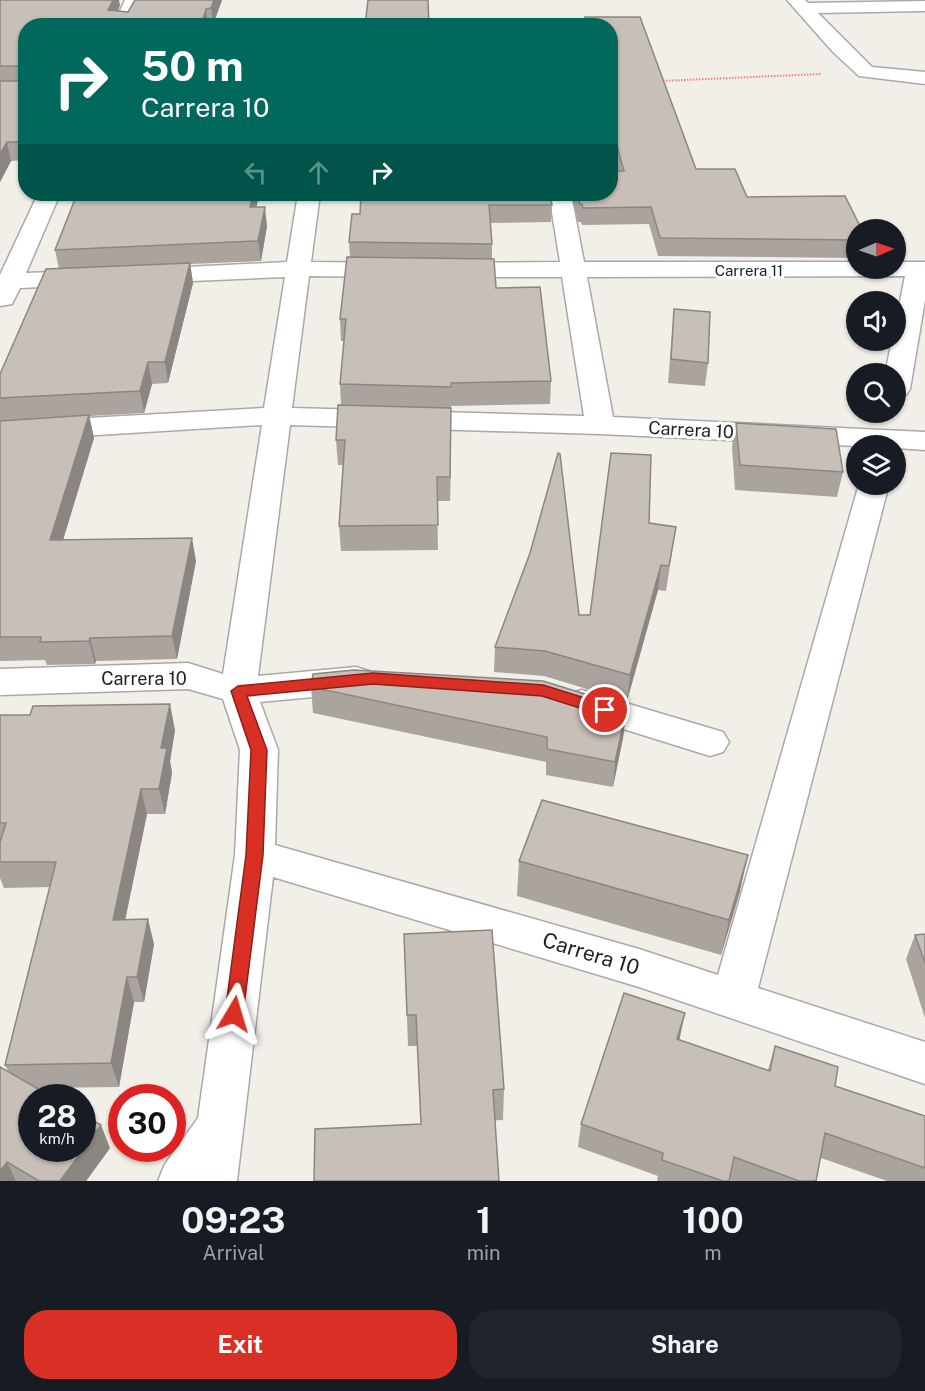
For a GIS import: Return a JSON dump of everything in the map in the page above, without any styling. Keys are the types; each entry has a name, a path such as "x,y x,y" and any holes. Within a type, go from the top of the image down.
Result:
{"street":[{"path":"126,18 134,0"},
{"path":"800,4 925,6"},
{"path":"800,4 840,48 866,72 923,78"},
{"path":"0,305 5,282 46,201"},
{"path":"213,1181 255,855 259,750 238,691 308,201"},
{"path":"561,201 600,425"},
{"name":"Carrera 11","path":"5,282 298,269 574,272 922,269"},
{"path":"902,363 922,269"},
{"name":"Carrera 10","path":"0,432 277,416 887,432 925,441"},
{"path":"733,998 871,495"},
{"name":"Carrera 10","path":"0,682 188,676 238,691 373,678 384,679"},
{"path":"553,694 710,742"},
{"name":"Carrera 10","path":"255,855 639,968 925,1063"},
{"path":"182,1181 219,1128"}],"path":[{"path":"652,81 673,82 866,72"}],"building":[{"path":"0,0 113,0 108,10 128,12 135,0 214,0 211,8 206,9 203,18 18,18 18,66 0,66"},
{"path":"368,0 428,0 429,18 366,18"},
{"path":"585,17 640,17 696,169 735,169 747,197 845,196 856,219 846,219 846,240 660,238 651,207 583,208 579,201 618,201 618,171 624,171 618,150 618,18"},
{"path":"0,81 18,81 18,142 7,142 0,154"},
{"path":"74,201 251,201 250,207 265,207 258,241 55,250"},
{"path":"361,201 551,201 552,205 489,205 492,244 349,242 352,214 360,214"},
{"path":"347,257 494,259 496,288 540,287 551,381 451,383 451,387 340,384 346,319 340,319"},
{"path":"190,263 165,362 148,362 140,391 0,398 0,374 46,269"},
{"path":"674,309 710,312 708,363 671,359"},
{"path":"338,405 451,408 450,477 437,477 438,525 339,526 345,440 336,440"},
{"path":"89,415 50,540 192,538 172,636 40,642 41,637 0,637 0,421"},
{"path":"736,423 836,429 843,472 740,465"},
{"path":"558,453 560,454 579,615 590,615 611,453 651,455 649,523 676,527 669,566 661,565 630,675 545,651 495,647 530,553"},
{"path":"354,670 543,681 621,705 619,711 626,712 615,762 547,749 547,737 311,687 313,674"},
{"path":"170,704 161,748 167,748 159,789 141,789 113,920 148,919 137,977 127,977 111,1063 5,1065 56,862 0,862 0,842 6,823 0,823 0,715 30,715 33,706"},
{"path":"542,800 748,855 729,920 519,861"},
{"path":"492,930 504,1089 493,1090 499,1181 314,1181 315,1129 421,1124 416,1015 407,1015 404,934"},
{"path":"925,934 925,963 915,935"},
{"path":"624,993 685,1013 677,1039 770,1071 775,1046 838,1067 835,1086 925,1116 925,1168 825,1133 816,1181 799,1181 734,1157 729,1181 723,1181 662,1160 663,1153 581,1124"},
{"path":"0,1067 30,1084 18,1084 18,1162 74,1162 60,1181 39,1181 7,1162 0,1171"},
{"path":"96,1122 101,1125 96,1132"}],"route":[{"path":"234,1014 255,855 259,750 238,691 373,678 543,691 605,710"}]}
